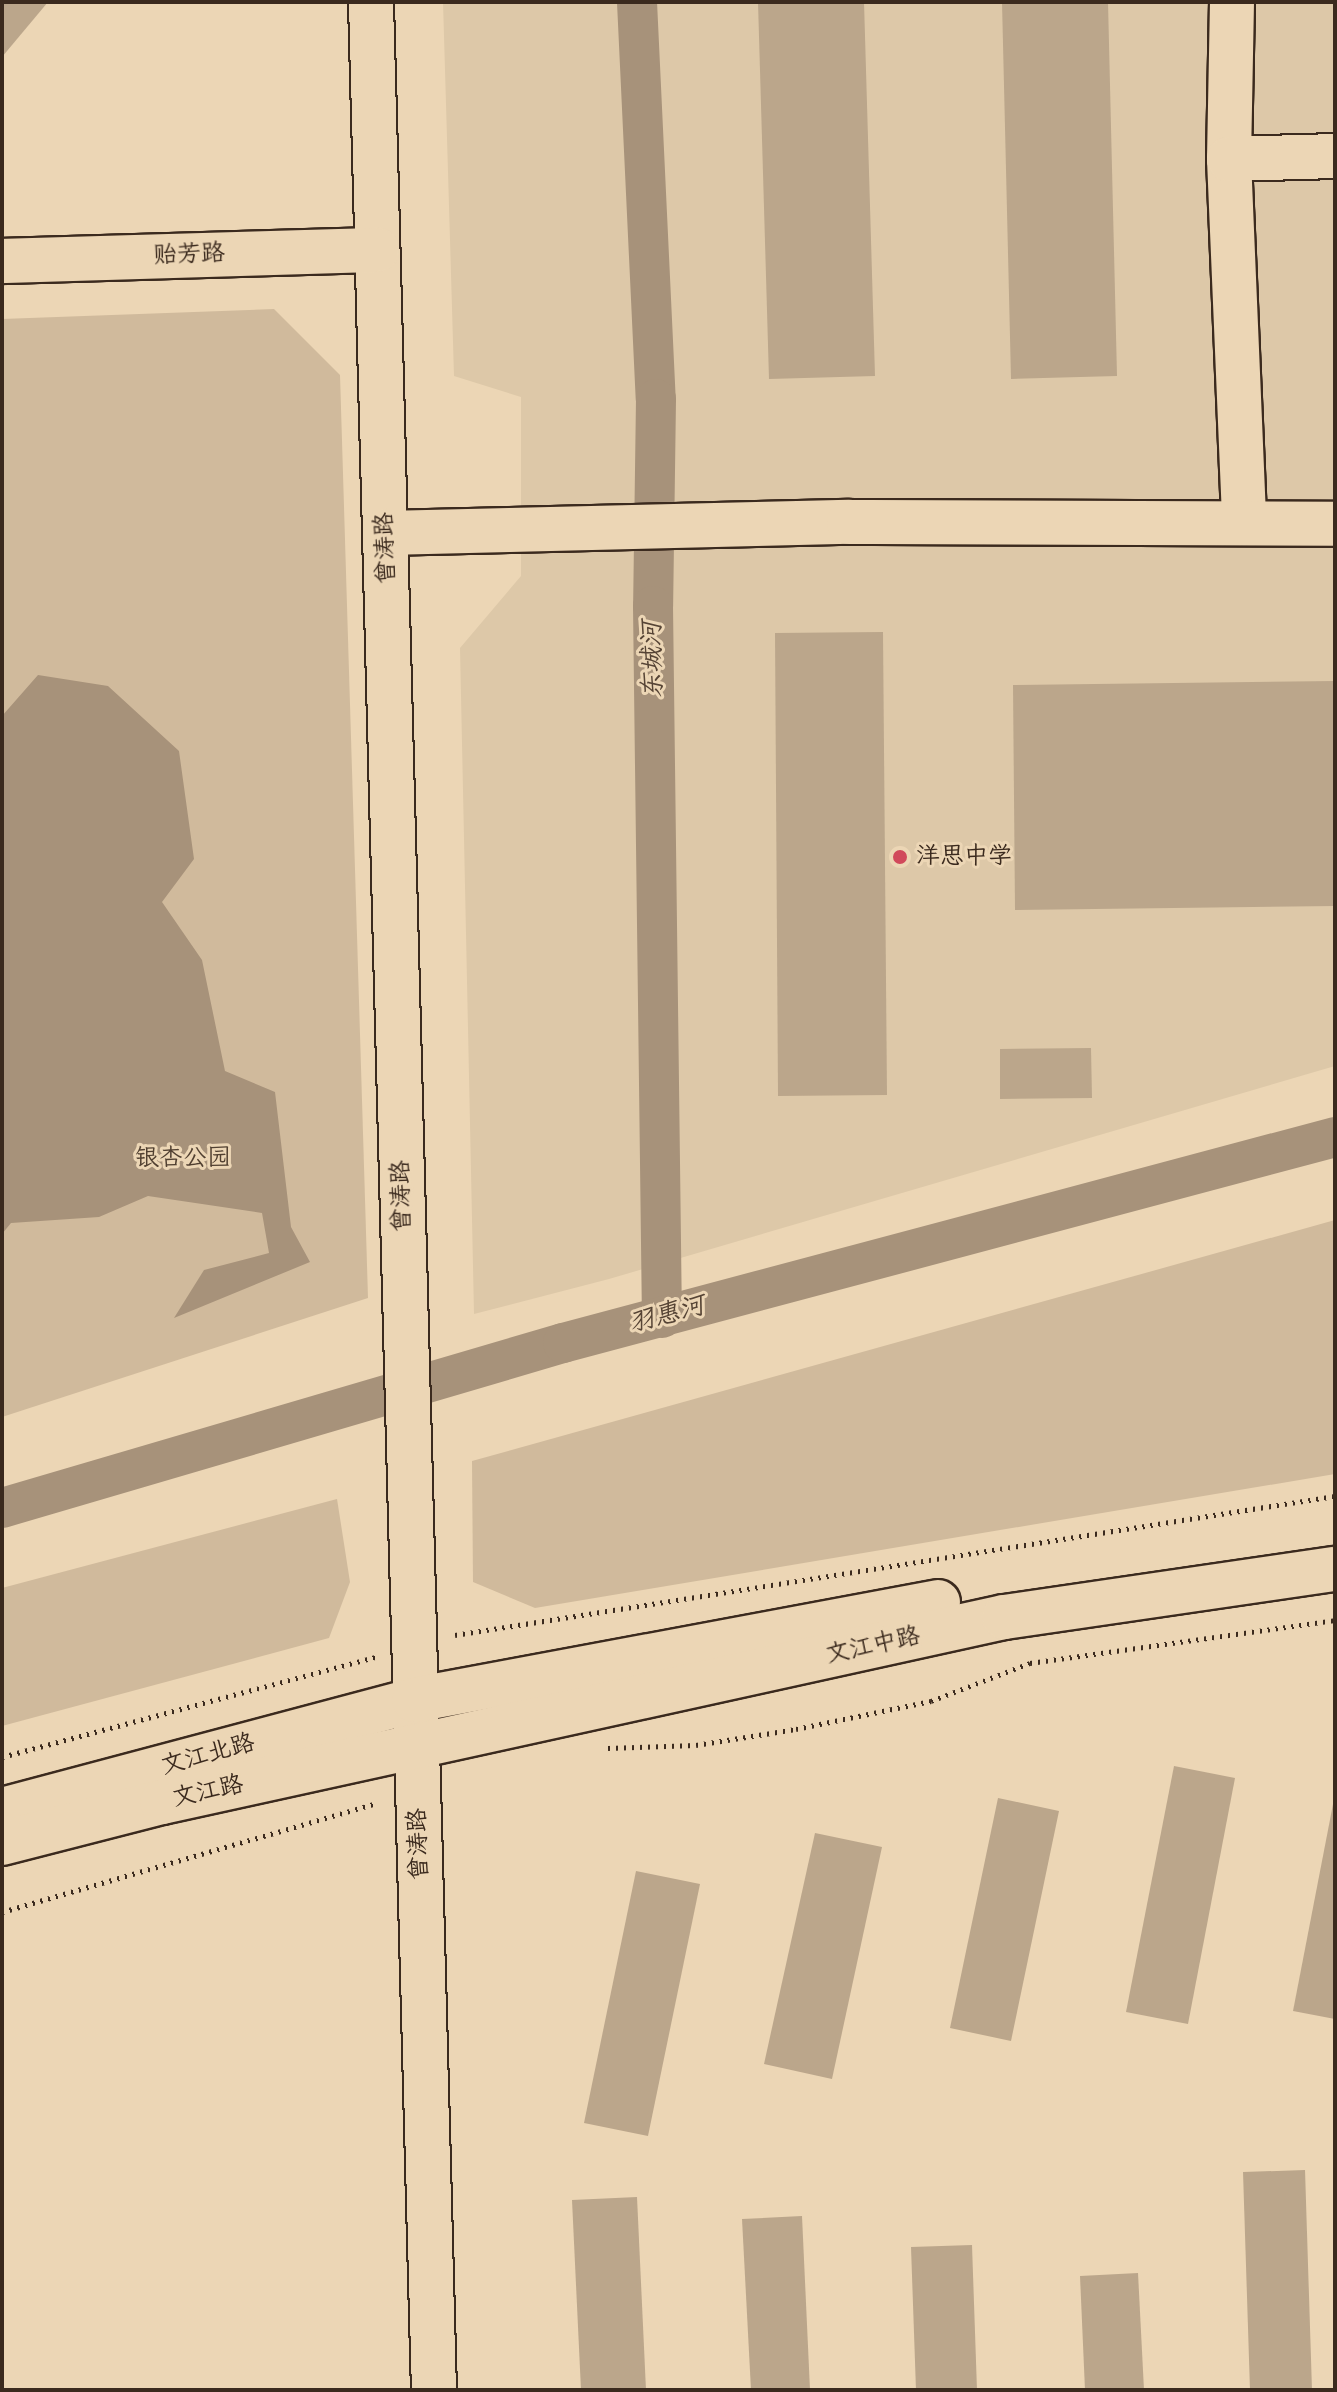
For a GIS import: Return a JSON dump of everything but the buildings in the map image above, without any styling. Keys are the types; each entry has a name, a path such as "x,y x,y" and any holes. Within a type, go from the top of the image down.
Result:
{"street":[{"name":"曾涛路","path":"371,2 434,2390"},
{"path":"1232,2 1229,159 1244,521"},
{"path":"1229,159 1335,156"},
{"name":"贻芳路","path":"2,261 377,250"},
{"path":"386,533 849,522 1244,521 1335,524"},
{"name":"文江中路","path":"414,1700 1029,1584 1335,1538"},
{"name":"文江中路","path":"416,1746 1004,1617 1335,1569"},
{"name":"文江北路","path":"2,1810 414,1700"},
{"name":"文江路","path":"2,1843 416,1746"}],"path":[{"path":"605,1748 696,1745 796,1729 931,1701 1030,1663 1335,1620"},
{"path":"2,1912 417,1794"}],"shaded area":[{"name":"洋思中学","path":"443,2 1335,2 1335,1066 609,1279 474,1314 460,648 521,576 521,397 454,376"},
{"path":"38,675 108,686 179,751 194,859 162,902 202,960 225,1071 275,1092 291,1227 310,1262 174,1318 204,1270 269,1253 262,1213 148,1196 99,1217 11,1223 2,1234 2,716"}],"green space":[{"name":"银杏公园","path":"274,309 340,375 368,1298 2,1417 2,319"},
{"path":"1335,1220 1335,1474 535,1608 473,1582 472,1461"},
{"path":"337,1499 350,1582 329,1638 2,1726 2,1588"}],"waterway":[{"name":"东城河","path":"637,2 656,399 653,606 662,1318"},
{"name":"羽惠河","path":"2,1508 563,1343 1335,1137"}],"place":[{"name":"洋思中学","path":"900,857"}]}
